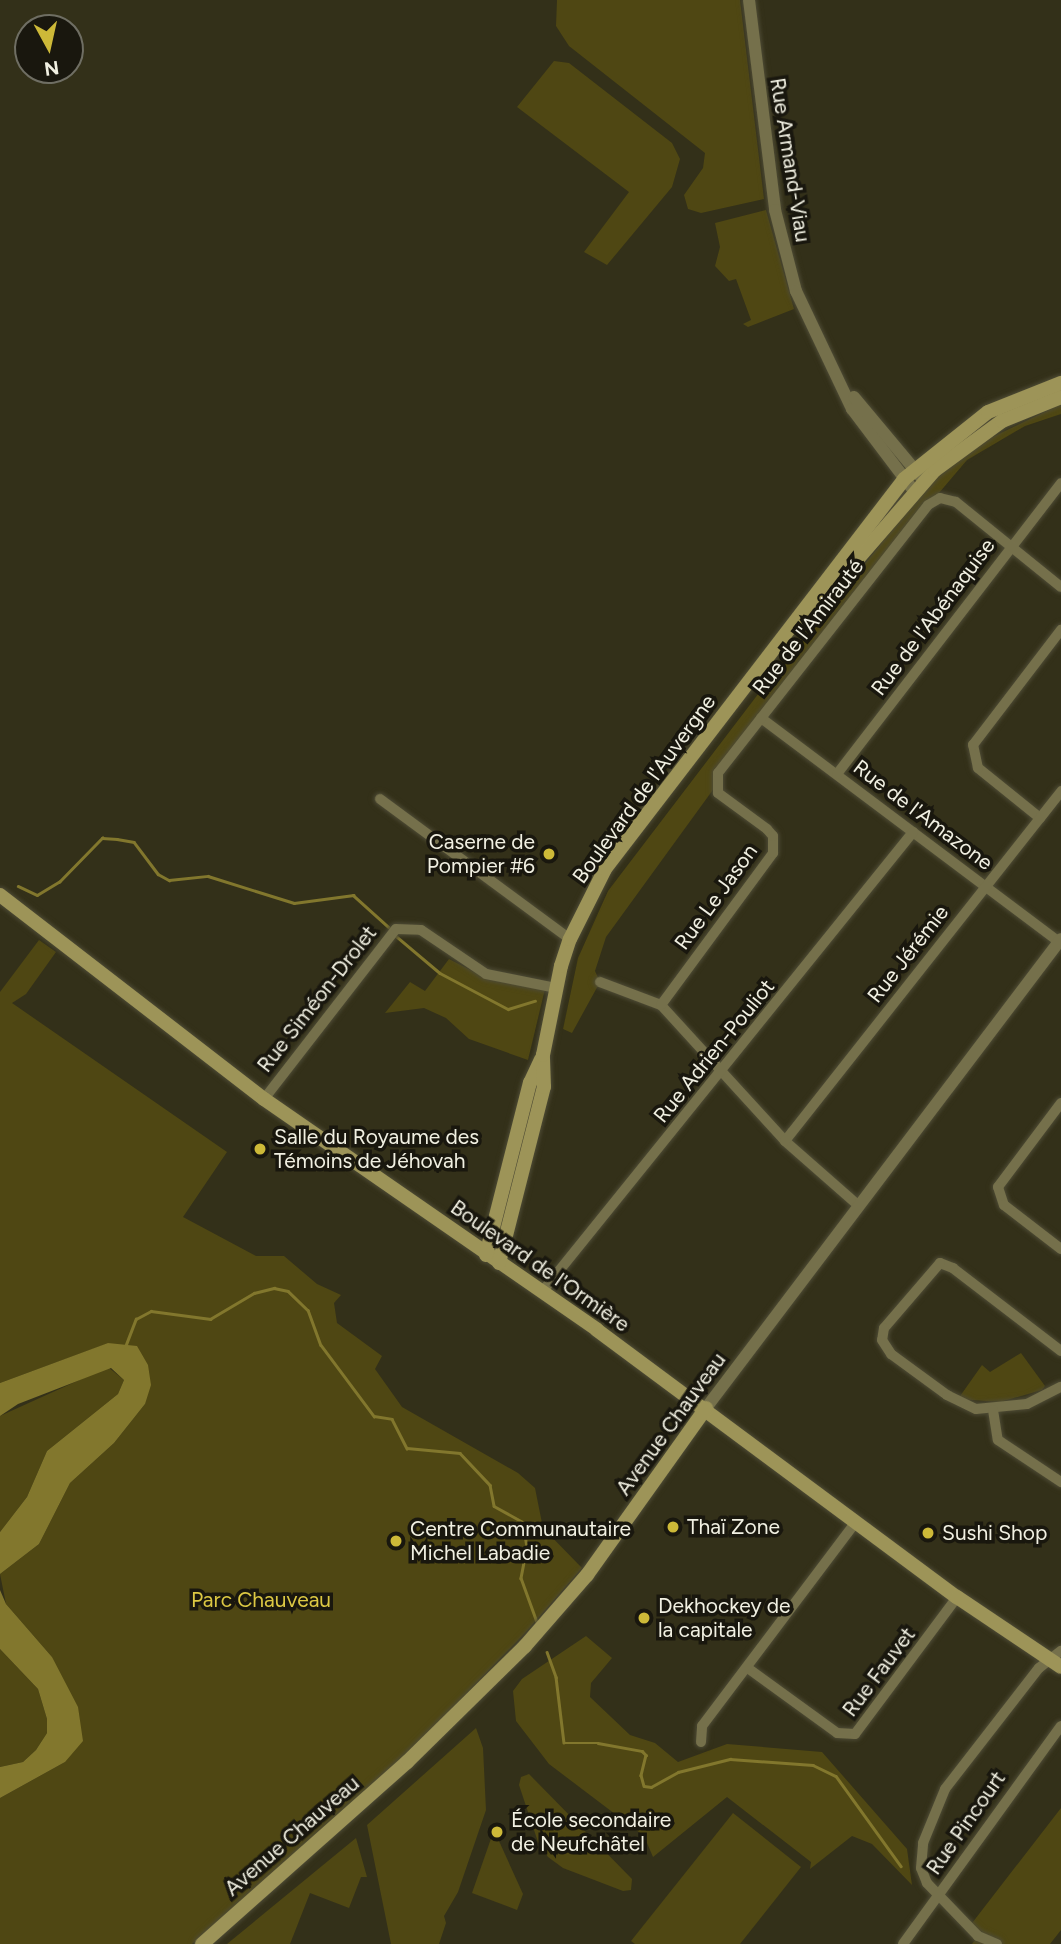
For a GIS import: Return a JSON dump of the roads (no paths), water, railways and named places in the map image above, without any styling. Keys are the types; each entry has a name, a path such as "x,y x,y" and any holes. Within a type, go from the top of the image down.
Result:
{"main road":[{"name":"Boulevard de l'Auvergne","path":"499,1263 544,1087 543,1055 556,988 570,939 605,869 909,474 988,412 1061,383"},
{"name":"Boulevard de l'Auvergne","path":"783,641 827,599 919,485 1002,421 1061,397"},
{"name":"Boulevard de l'Ormière","path":"0,895 264,1099 706,1408 957,1597 1057,1659"},
{"name":"Boulevard de l'Auvergne","path":"486,1255 530,1083 543,1055"},
{"name":"Avenue Chauveau","path":"202,1944 407,1762 525,1646 587,1575 706,1408"}],"street":[{"name":"Rue Armand-Viau","path":"749,0 778,231 804,312 828,359 919,485"},
{"name":"Rue de l'Abénaquise","path":"837,774 1061,483"},
{"name":"Rue de l'Amirauté","path":"715,787 718,773 928,505 940,498 956,502 1010,547"},
{"path":"1010,547 1061,587"},
{"path":"1040,818 978,768 972,753 977,737 1061,630"},
{"name":"Rue de l'Amazone","path":"761,718 1060,941"},
{"name":"Rue Le Jason","path":"661,1005 773,853 773,836 767,829 723,799 715,787"},
{"name":"Rue Jérémie","path":"785,1141 1061,791"},
{"path":"380,799 570,939"},
{"name":"Rue Adrien-Pouliot","path":"542,1292 722,1074 913,832"},
{"name":"Rue Siméon-Drolet","path":"264,1099 393,932 421,930 486,974 556,988"},
{"name":"Avenue Chauveau","path":"706,1408 1060,941"},
{"path":"600,982 661,1005 785,1141 859,1206"},
{"path":"1061,1103 1000,1183 998,1195 1004,1205 1061,1249"},
{"path":"1061,1351 953,1268 934,1265 884,1328 885,1347 947,1395 976,1409 993,1410 1027,1404 1061,1387"},
{"path":"993,1410 998,1440 1061,1482"},
{"path":"701,1742 702,1726 748,1669 855,1522"},
{"name":"Rue Fauvet","path":"748,1669 837,1733 855,1734 957,1597"},
{"path":"998,1944 978,1936 937,1897 921,1868 932,1816 945,1789 1057,1659"},
{"name":"Rue Pincourt","path":"903,1944 1061,1726"}],"waterway":[{"path":"18,886 37,895 59,882 102,838 117,839 134,842 158,874 169,880 208,876 294,903 353,895 393,931"},
{"path":"396,936 440,973 508,1009 535,1001"},
{"path":"125,1347 136,1319 151,1311 210,1319 254,1293 274,1288 288,1291 308,1310 321,1345 374,1416 392,1419 407,1448 460,1453 490,1485 494,1506 523,1522 527,1547 521,1578 537,1622"},
{"path":"547,1652 556,1677 564,1743 598,1743 642,1751 646,1755 641,1775 644,1786 651,1787 678,1772 730,1759 813,1765 836,1776 901,1866"}],"place":[{"name":"Caserne de Pompier #6","path":"549,854"},
{"name":"Salle du Royaume des Témoins de Jéhovah","path":"260,1149"},
{"name":"Thaï Zone","path":"673,1527"},
{"name":"Sushi Shop","path":"928,1533"},
{"name":"Centre Communautaire Michel Labadie","path":"396,1541"},
{"name":"Dekhockey de la capitale","path":"644,1618"},
{"name":"École secondaire de Neufchâtel","path":"497,1832"}],"park label":[{"name":"Parc Chauveau","path":"261,1600"}]}
